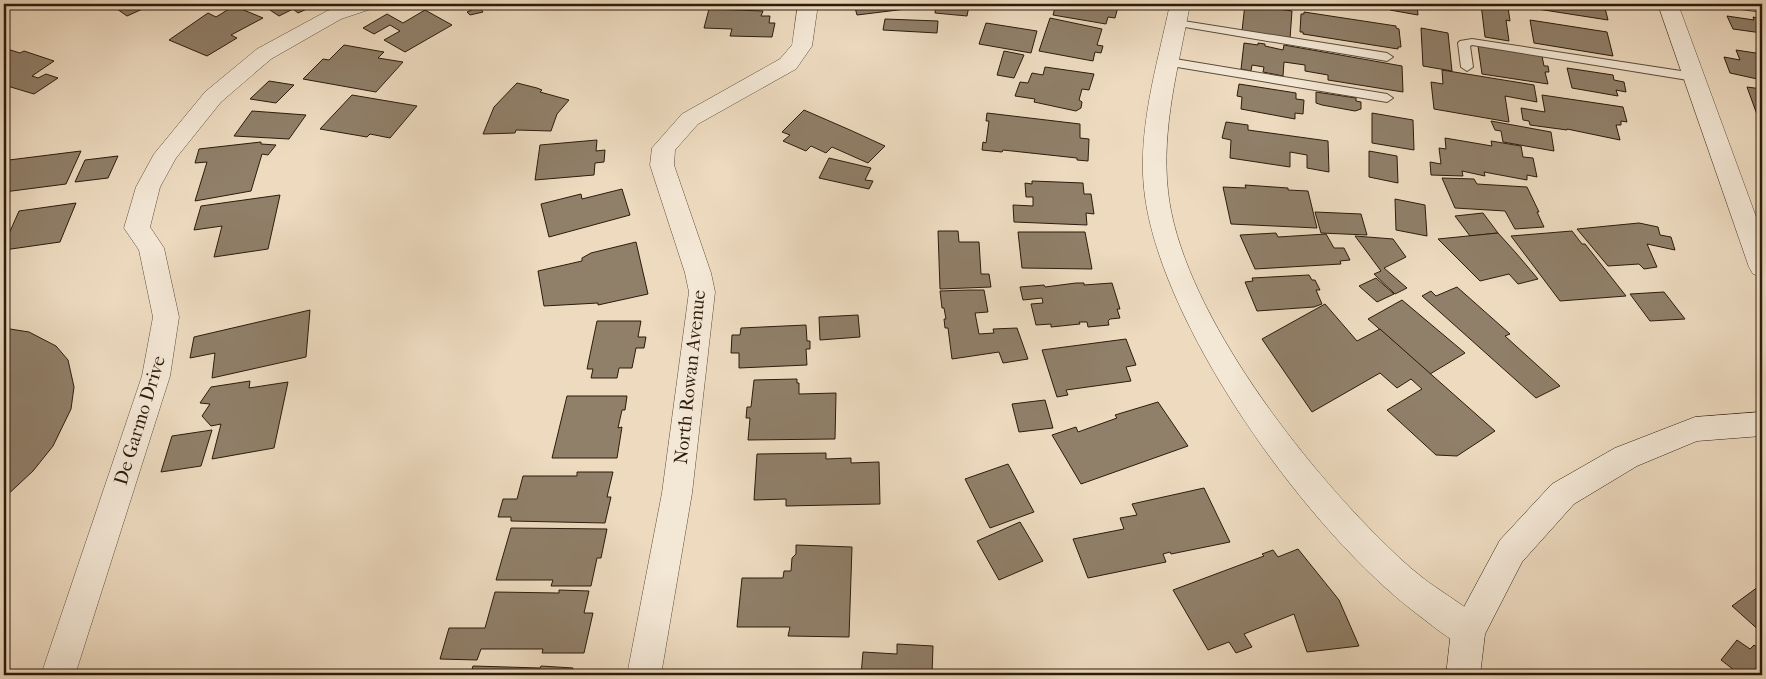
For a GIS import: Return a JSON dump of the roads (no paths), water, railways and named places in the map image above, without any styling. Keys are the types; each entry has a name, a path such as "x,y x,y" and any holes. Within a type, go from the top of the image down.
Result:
{"street":[{"name":"De Garmo Drive","path":"58,675 156,376 166,317 151,248 136,228 148,187 166,154 213,97 238,75 264,54 334,15 367,4"},
{"name":"North Rowan Avenue","path":"644,675 676,493 702,292 698,273 662,165 664,148 690,119 788,64 802,46 808,4"},
{"path":"1668,4 1762,267"},
{"path":"1178,14 1156,132 1156,192 1163,226 1176,266 1194,307 1217,350 1269,430 1332,510 1397,577 1468,631"},
{"path":"1463,675 1468,631 1511,551 1563,494 1626,457 1695,429 1762,424"}],"lane":[{"path":"1728,4 1762,9"},
{"path":"1178,14 1387,57"},
{"path":"1466,68 1464,43 1472,42 1694,77"},
{"path":"1169,62 1387,98"}]}
